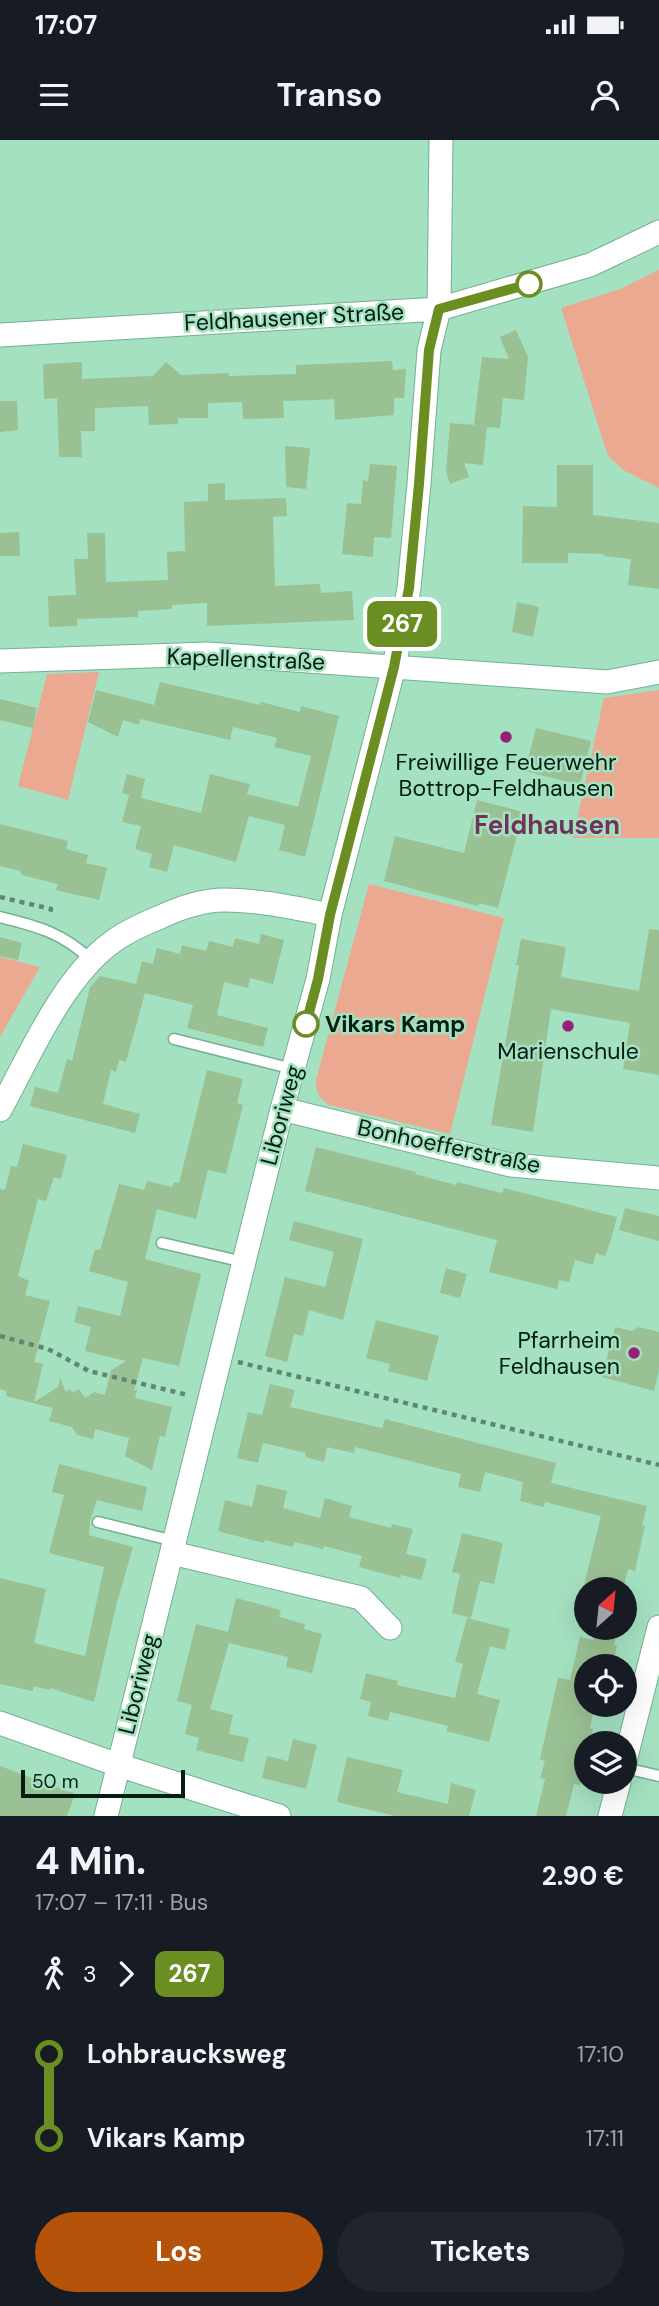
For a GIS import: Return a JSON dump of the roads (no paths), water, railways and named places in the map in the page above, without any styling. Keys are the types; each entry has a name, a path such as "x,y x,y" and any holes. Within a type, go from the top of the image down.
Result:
{"street":[{"name":"Liboriweg","path":"106,1816 282,1109 318,979 330,915 394,667 409,588 429,350 439,309 441,140"},
{"name":"Feldhausener Straße","path":"0,335 439,309 590,265 659,232"},
{"name":"Kapellenstraße","path":"0,661 208,654 607,682 659,672"},
{"path":"0,1110 61,998 91,960 131,929 170,912 221,900 266,902 330,915"},
{"name":"Bonhoefferstraße","path":"282,1109 511,1165 659,1178"},
{"path":"173,1547 361,1598 390,1628"},
{"path":"633,1731 659,1627"},
{"path":"0,1723 118,1765 279,1816"},
{"path":"610,1816 616,1794"}],"lane":[{"path":"0,917 39,927 74,944 91,960"},
{"path":"174,1039 293,1069"},
{"path":"162,1243 244,1262"},
{"path":"98,1522 173,1547"},
{"path":"637,1771 659,1776"}],"place":[{"name":"Freiwillige Feuerwehr Bottrop-Feldhausen","path":"506,737"},
{"name":"Vikars Kamp","path":"306,1024"},
{"name":"Marienschule","path":"568,1026"},
{"name":"Pfarrheim Feldhausen","path":"634,1353"}],"district":[{"name":"Feldhausen","path":"547,825"}]}
